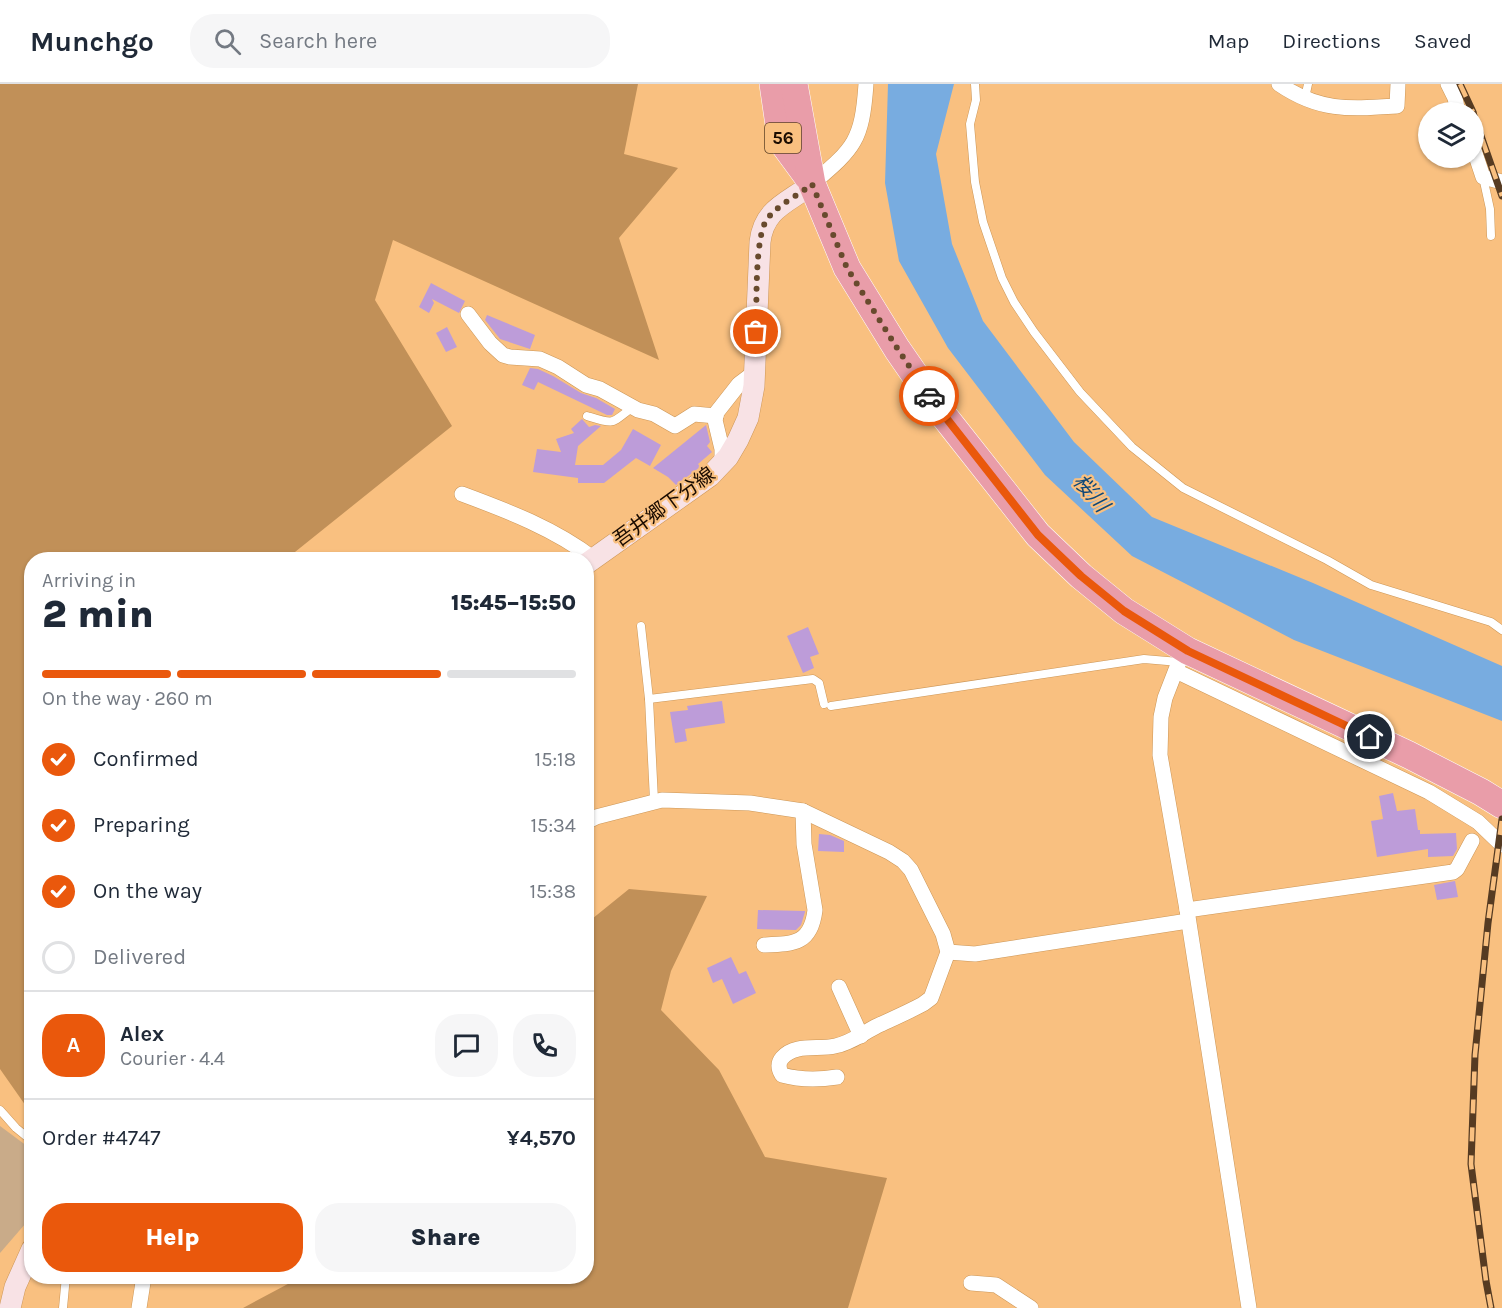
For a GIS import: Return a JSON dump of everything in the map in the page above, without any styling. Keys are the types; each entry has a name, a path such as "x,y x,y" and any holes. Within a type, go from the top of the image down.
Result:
{"highway":[{"name":"56","path":"773,84 780,132 785,146 812,184"},
{"name":"56","path":"794,84 812,184 847,268 937,407 1038,535 1081,576 1181,661 1408,755 1502,805"}],"main road":[{"name":"吾井郷下分線","path":"594,558 710,476 722,464 738,440 748,418 755,372 760,242 763,225 780,206 812,184"},
{"path":"10,1308 24,1266"}],"street":[{"path":"812,184 850,150 858,136 865,105 866,84"},
{"path":"1280,84 1304,99 1335,108 1397,106 1398,84"},
{"path":"1448,84 1456,102"},
{"path":"1479,168 1482,177 1502,182"},
{"path":"468,314 490,343 503,355 540,359 577,381 600,389 675,426 694,414 716,416"},
{"path":"722,464 722,449 716,416 731,392 755,372"},
{"path":"462,494 549,531 578,552"},
{"path":"1249,1308 1188,915 1160,755 1161,717 1165,698 1181,661 1429,792 1478,822 1502,845"},
{"path":"594,818 654,800 750,803 803,811 862,838 903,861 911,870 943,934 948,952 931,998 923,1004 861,1036 834,1047 805,1048 791,1052 779,1063 782,1075 790,1077 818,1080 837,1077"},
{"path":"764,945 797,941 809,933 814,920 815,910 804,844 803,811"},
{"path":"948,952 975,954 1188,915 1453,872 1457,869 1472,840"},
{"path":"838,987 861,1036"},
{"path":"971,1283 996,1285 1031,1308"},
{"path":"139,1308 143,1284"}],"lane":[{"path":"975,84 976,100 970,124 975,182 983,222 1002,278 1020,312 1074,384 1132,447 1183,488 1327,560 1371,585 1491,622 1502,630"},
{"path":"1304,99 1308,84"},
{"path":"1482,177 1490,209 1491,236"},
{"path":"587,416 612,423 633,407"},
{"path":"641,626 649,699 654,800"},
{"path":"649,699 813,679 819,683 828,705 1144,660 1181,661"},
{"path":"0,1110 24,1134"},
{"path":"63,1308 65,1284"}],"shaded area":[{"path":"0,84 638,84 624,154 678,168 619,238 659,360 393,240 375,300 452,426 295,552 24,552 24,1103 0,1069"},
{"path":"629,889 707,896 671,971 661,1010 719,1070 765,1157 887,1178 848,1308 243,1308 288,1284 594,1284 594,917"},
{"path":"0,1126 24,1144 24,1225 0,1253"}],"water":[{"name":"桜川","path":"888,84 954,84 936,154 952,244 983,321 1074,442 1152,517 1313,583 1502,666 1502,721 1294,640 1132,556 1045,475 948,348 899,261 885,183"}],"building":[{"path":"431,283 465,301 459,313 432,299 434,303 429,313 419,307"},
{"path":"487,315 535,335 530,349 500,339 485,320"},
{"path":"447,327 457,347 446,352 436,333"},
{"path":"530,368 538,369 581,393 596,398 615,409 612,415 607,415 538,382 534,390 522,385"},
{"path":"582,419 589,427 601,426 578,446 575,465 603,465 621,450 633,429 661,445 650,466 636,458 604,483 578,483 578,478 533,472 537,449 561,452 556,439 574,433 571,429"},
{"path":"706,425 710,442 707,446 712,452 698,464 700,467 676,485 653,468"},
{"path":"808,627 819,654 810,657 814,668 803,673 787,636"},
{"path":"722,701 725,723 685,729 687,741 675,743 670,712 688,710 687,706"},
{"path":"1393,793 1397,811 1415,809 1420,834 1456,833 1457,849 1453,856 1428,857 1428,849 1377,857 1371,821 1383,819 1379,796"},
{"path":"819,834 830,835 844,841 844,852 818,851"},
{"path":"1455,881 1458,897 1437,900 1434,885"},
{"path":"758,910 805,912 801,925 796,930 757,929"},
{"path":"731,957 739,974 746,971 756,993 733,1004 722,979 713,983 707,968"}],"railway":[{"path":"1460,84 1468,102"},
{"path":"1484,144 1502,196"},
{"path":"1491,1308 1471,1164 1475,1055 1488,923 1502,819"}],"way so far":[{"path":"756,332 760,242 763,225 780,206 812,184 847,268 929,396"}],"route":[{"path":"929,396 1038,535 1081,576 1124,611 1188,651 1370,737"}]}
